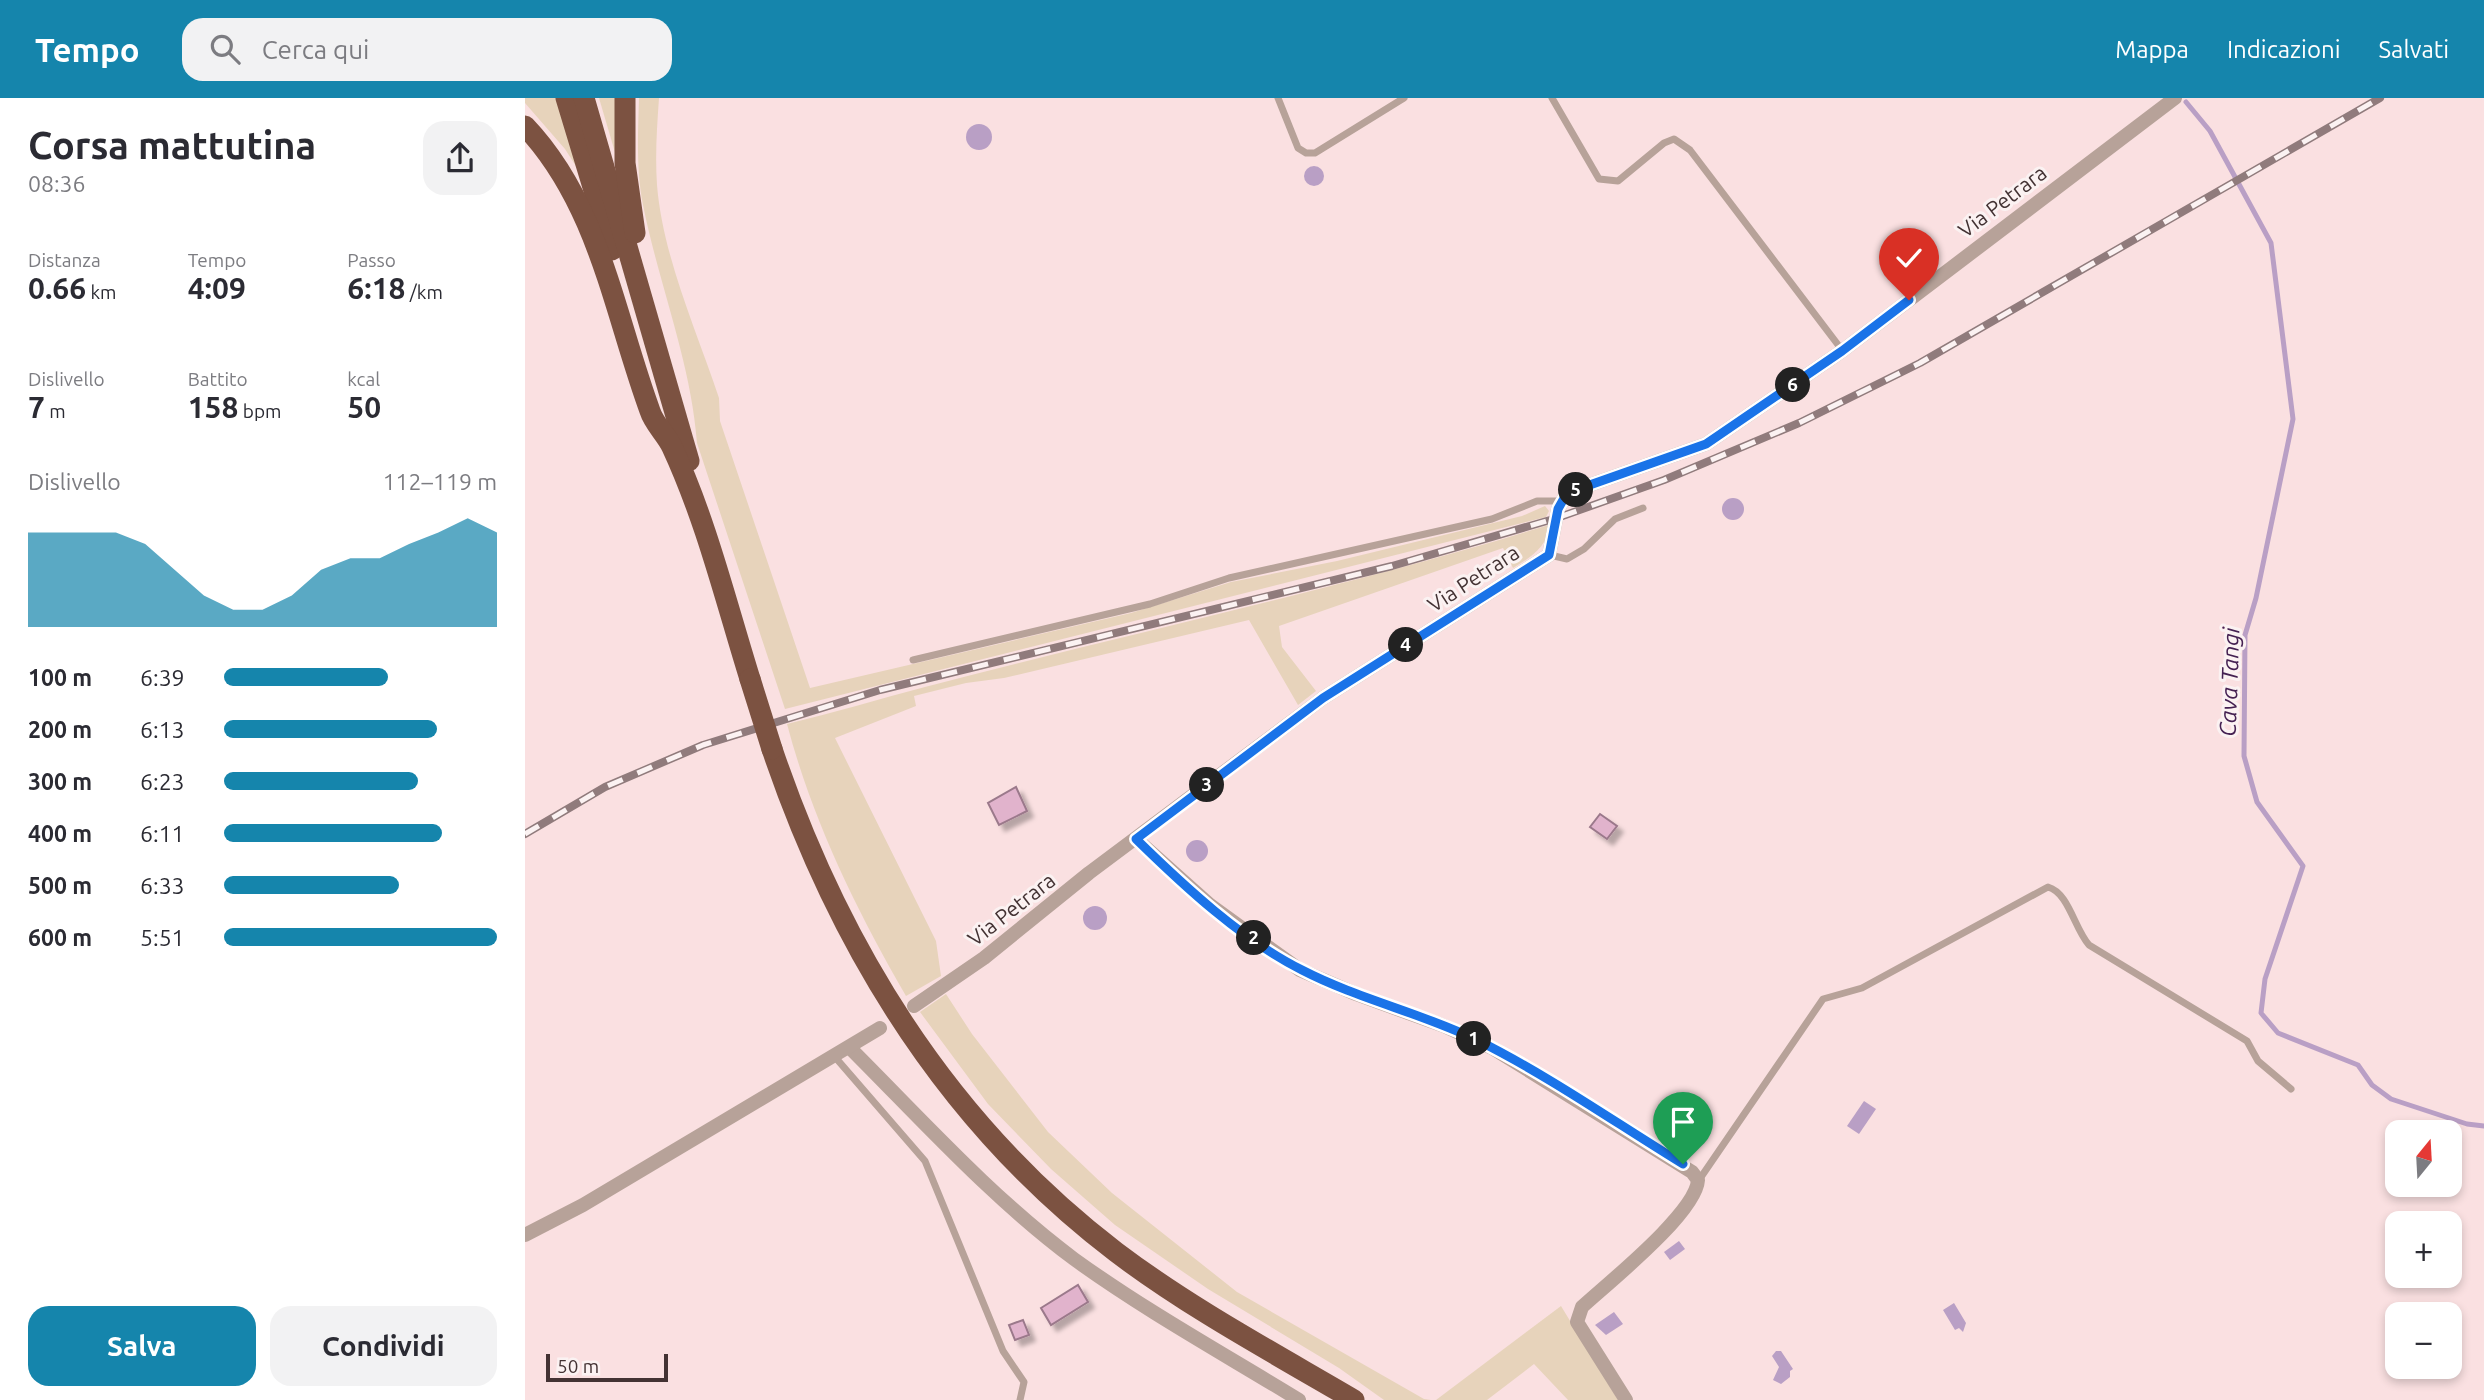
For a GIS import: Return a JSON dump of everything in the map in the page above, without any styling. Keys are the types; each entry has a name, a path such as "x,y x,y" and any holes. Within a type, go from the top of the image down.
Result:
{"highway":[{"path":"566,98 671,446 702,528 772,749 813,858 865,963 927,1060 989,1135 1038,1186 1118,1253 1177,1294 1354,1400"},
{"path":"584,98 685,444 702,528"},
{"path":"625,98 625,163 633,226 659,323 669,389"},
{"path":"525,126 566,179 582,209 601,257 651,414 671,446"}],"street":[{"name":"Via Petrara","path":"914,1006 984,958 1323,698 1549,555 1561,501 1567,493 1706,444 1842,351 2175,98"},
{"path":"1136,839 1210,905 1300,970 1444,1026 1494,1049 1683,1164 1698,1180 1697,1191 1672,1224 1582,1307 1577,1322 1626,1400"},
{"path":"525,1235 583,1205 880,1028"},
{"path":"850,1048 1012,1208 1074,1259 1160,1316 1299,1400"}],"lane":[{"path":"1278,98 1298,148 1306,153 1315,153 1403,98"},
{"path":"1552,98 1599,179 1618,181 1664,143 1674,139 1682,143 1842,351"},
{"path":"913,660 1150,604 1229,578 1492,519 1538,501 1561,501"},
{"path":"1549,555 1567,559 1584,549 1615,519 1643,508"},
{"path":"1698,1180 1823,999 1862,988 2048,887 2061,894 2079,933 2089,945 2246,1041 2258,1061 2291,1088"},
{"path":"835,1057 925,1161 1003,1351 1024,1382 1020,1400"}],"shaded area":[{"path":"525,98 558,98 581,174 565,149 525,103"},
{"path":"599,98 621,98 619,166"},
{"path":"639,98 659,98 656,174 666,239 719,398 720,421 810,688 1131,613 1231,582 1337,561 1522,516 1545,506 1549,511 1546,517 785,709 697,443 688,383 641,192 638,152"},
{"path":"979,124 988,128 992,137 988,146 979,150 970,146 966,137 970,128"},
{"path":"1314,166 1321,169 1324,176 1321,183 1314,186 1307,183 1304,176 1307,169"},
{"path":"1733,498 1741,501 1744,509 1741,517 1733,520 1725,517 1722,509 1725,501"},
{"path":"1552,524 1546,539 1537,550 1513,568 1503,548 1279,626 1282,647 1316,691 1298,705 1249,620 1004,678 966,683 914,696 916,706 835,738 936,941 941,976 906,996 837,864 810,796 787,724 1397,569"},
{"path":"1197,840 1205,843 1208,851 1205,859 1197,862 1189,859 1186,851 1189,843"},
{"path":"1095,906 1104,909 1107,918 1104,927 1095,930 1086,927 1083,918 1086,909"},
{"path":"946,994 972,1034 1048,1132 1112,1193 1237,1292 1424,1399 1431,1400 1384,1400 1339,1368 1208,1289 1115,1225 1051,1169 988,1104 920,1012"},
{"path":"1864,1101 1876,1109 1859,1134 1847,1126"},
{"path":"1679,1241 1685,1249 1670,1260 1664,1252"},
{"path":"1954,1303 1966,1323 1963,1332 1959,1328 1955,1330 1943,1310"},
{"path":"1561,1306 1618,1400 1568,1400 1534,1364 1487,1400 1436,1400"},
{"path":"1614,1312 1623,1324 1606,1335 1595,1325"},
{"path":"1776,1351 1781,1351 1793,1369 1790,1371 1790,1377 1781,1384 1773,1380 1779,1367 1772,1356"}],"building":[{"path":"1016,787 1027,811 999,825 988,803"},
{"path":"1600,814 1617,826 1607,839 1590,827"},
{"path":"1078,1285 1088,1302 1051,1325 1041,1308"},
{"path":"1023,1320 1029,1335 1015,1340 1009,1325"}],"waterway":[{"name":"Cava Tangi","path":"2186,102 2210,131 2271,243 2293,419 2256,598 2245,635 2244,756 2257,802 2303,866 2265,979 2261,1013 2278,1033 2358,1065 2372,1085 2391,1099 2467,1124 2484,1126"}],"railway":[{"path":"525,834 605,787 703,745 880,690 1392,566 1557,518 1664,480 1799,423 1920,363 2380,98"}],"route":[{"path":"1683,1164 1475,1039 1300,970 1210,905 1175,877 1136,839 1323,698 1549,555 1553,546 1558,509 1567,493 1706,444 1842,351 1909,300"}]}
